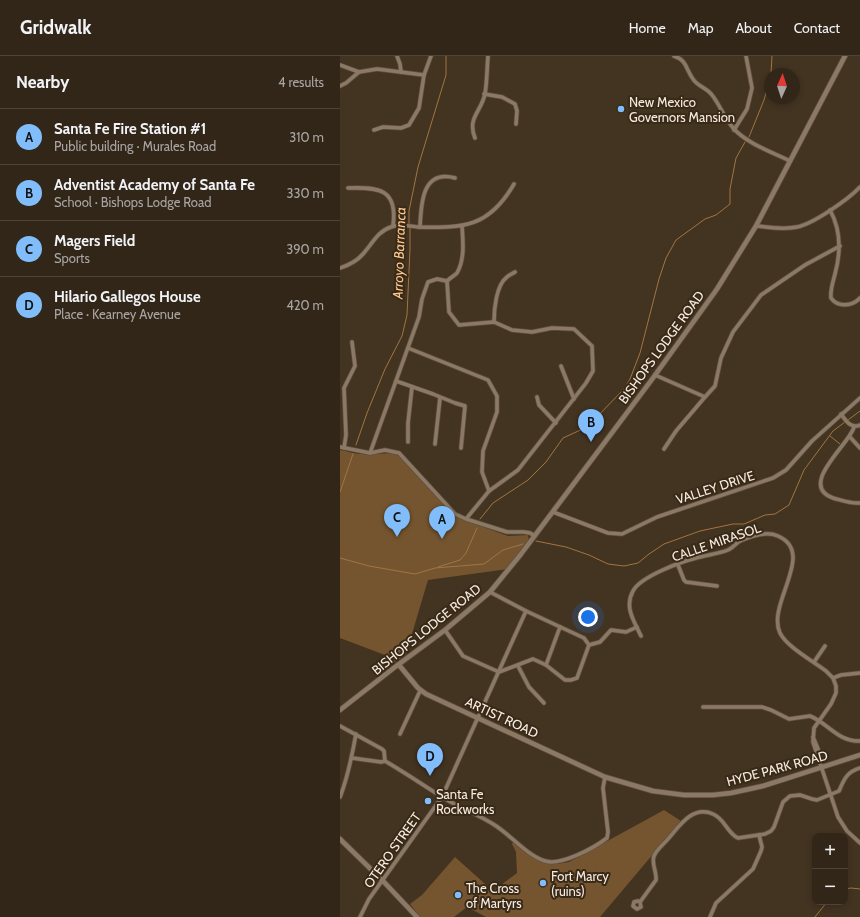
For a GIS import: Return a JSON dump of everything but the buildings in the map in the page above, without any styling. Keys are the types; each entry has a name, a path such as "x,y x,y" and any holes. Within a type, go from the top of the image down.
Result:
{"street":[{"path":"396,56 400,64 401,72"},
{"path":"374,130 382,127 401,128 409,125 419,108 424,75 432,56"},
{"path":"475,138 472,129 472,122 484,94 488,56"},
{"path":"674,56 685,62 694,81 712,94 734,130 749,141 790,161"},
{"path":"734,130 747,109 752,88 746,56"},
{"name":"BISHOPS LODGE ROAD","path":"340,710 445,630 490,592 514,563 655,375 717,289 756,226 845,56"},
{"path":"340,65 359,72 377,69 424,75"},
{"path":"340,86 359,72"},
{"path":"484,94 502,97 515,104 517,111 516,124"},
{"path":"420,227 425,189 432,180 447,176 454,178"},
{"path":"340,268 356,261 384,230 393,226 462,226 472,224 495,210 506,197 514,184"},
{"path":"348,188 366,187 378,190 388,195 395,212 393,226"},
{"path":"756,226 784,228 799,227 830,210 860,187"},
{"path":"830,210 836,222 840,246 831,298 835,303 843,305 854,302 860,298"},
{"path":"370,453 419,317 422,299 428,282 437,279 447,281 456,274 461,262 463,244 462,226"},
{"path":"664,449 676,431 715,386 721,358 733,332 761,295 805,265 840,246"},
{"path":"494,322 494,310 498,292 505,278 515,272"},
{"path":"447,281 449,312 459,325 494,322 512,330 532,332 552,328 574,329 592,346 593,371 574,399 518,470 489,491 466,519"},
{"path":"352,342 355,366 344,388 346,436 342,448 370,453 385,450 399,453 456,514 466,519 507,532 524,532 530,533 534,536"},
{"path":"408,348 488,380 497,396 497,412 483,451 482,472 489,491"},
{"path":"561,366 574,399"},
{"path":"655,375 705,397"},
{"path":"396,381 465,406 461,448"},
{"path":"408,442 408,423 412,387"},
{"path":"537,397 539,405 556,423"},
{"path":"435,444 440,398"},
{"name":"VALLEY DRIVE","path":"553,512 610,534 624,533 657,517 776,477 786,470 812,441 860,398"},
{"path":"841,414 849,424 854,426 860,425"},
{"path":"854,426 850,437 827,465 821,478 821,485 827,495 852,503 860,503"},
{"path":"850,437 860,448"},
{"name":"CALLE MIRASOL","path":"641,636 629,607 630,597 634,588 644,579 692,559 726,550 742,541 763,534 775,535 782,538 792,549 794,561 777,614 778,629 789,644 826,671 833,678"},
{"path":"678,565 684,580 688,583 717,586"},
{"path":"490,592 526,611 584,638 588,644"},
{"name":"OTERO STREET","path":"360,917 367,903 442,797 526,611"},
{"path":"546,665 560,627"},
{"path":"588,644 600,642 611,630 626,632 637,627"},
{"path":"445,630 464,656 499,672 533,659 546,665 565,680 577,678 588,644"},
{"path":"814,662 825,646"},
{"name":"ARTIST ROAD","path":"399,665 420,691 605,776"},
{"path":"518,666 529,687 544,703"},
{"path":"860,673 841,675 833,678 836,686 835,697 818,721 812,736 818,749 818,755 830,795 840,822 860,843"},
{"path":"400,734 420,691"},
{"path":"703,707 762,707 789,719 808,716 813,717 843,738 860,741"},
{"path":"340,726 382,749 384,752 385,761"},
{"path":"340,797 346,782 356,734"},
{"name":"HYDE PARK ROAD","path":"605,776 653,792 684,795 713,795 731,793 763,786 860,755"},
{"path":"352,758 381,762 385,761 442,797 494,824 533,854 545,861 554,862 563,861 607,838 608,832 602,788 605,776"},
{"path":"640,902 656,880 654,862 655,854 682,822 691,815 703,812 714,814 721,819 736,837 742,838 768,833 772,830 783,802 788,797 800,795 816,800 830,795 839,791 843,780 848,774 860,768"},
{"path":"710,917 716,903 753,869 762,847 759,835"},
{"path":"340,839 417,917"}],"shaded area":[{"path":"340,450 359,454 395,454 406,462 449,510 459,518 508,536 528,535 529,541 508,569 428,580 406,654 383,672 380,669 385,655 340,638"},
{"path":"664,810 681,821 600,917 486,917 467,907 454,917 420,917 410,904 422,895 455,857 493,891 517,873 516,852 512,844 513,842 533,857 545,863 560,864 569,862"}],"waterway":[{"name":"Arroyo Barranca","path":"409,224 409,211 418,167 446,75 446,56"},
{"path":"771,68 772,56"},
{"path":"749,137 764,100"},
{"path":"480,519 493,503 528,480 546,462 563,438 587,427 624,389 630,379 640,353 659,279 666,258 676,240 705,219 716,215 730,204 730,189 736,158 745,142"},
{"name":"Arroyo Barranca","path":"356,445 385,369 402,336 407,315 410,227"},
{"path":"848,420 860,411"},
{"path":"536,541 566,547 589,555 608,564 624,566 638,563 664,544 700,531 733,524 744,524 765,515 775,514 789,505 804,470 833,431 845,422"},
{"path":"830,436 840,444"},
{"name":"Arroyo Barranca","path":"340,492 353,454"},
{"path":"438,567 460,560 466,553 477,528"},
{"path":"340,558 369,566 415,574 435,568 484,564 503,550 523,544"},
{"path":"848,888 860,889"},
{"path":"815,917 825,905"}],"place":[{"name":"New Mexico Governors Mansion","path":"621,109"},
{"name":"Adventist Academy of Santa Fe","path":"591,442"},
{"name":"Magers Field","path":"397,537"},
{"name":"Santa Fe Fire Station #1","path":"442,539"},
{"name":"Hilario Gallegos House","path":"430,776"},
{"name":"Santa Fe Rockworks","path":"428,801"},
{"name":"Fort Marcy (ruins)","path":"543,883"},
{"name":"The Cross of Martyrs","path":"458,895"}]}
